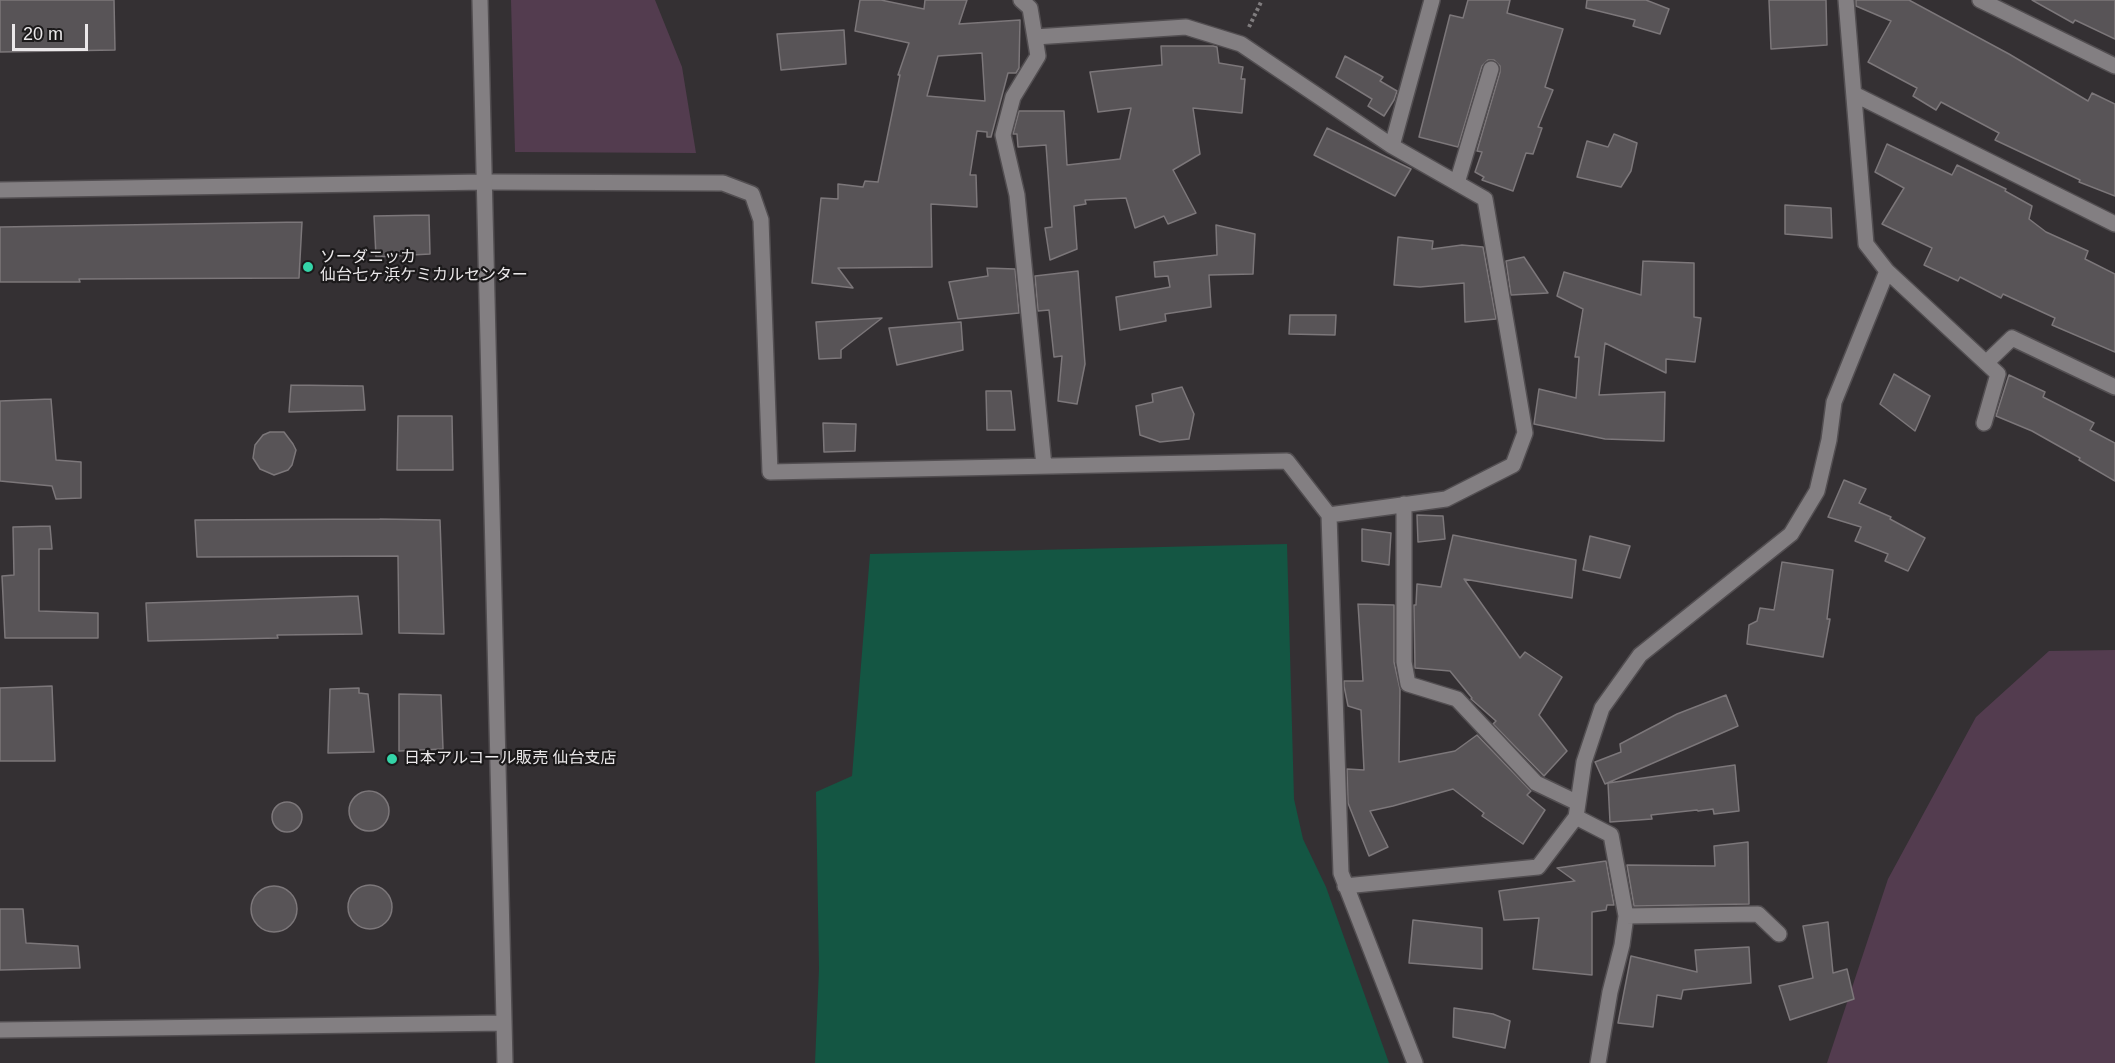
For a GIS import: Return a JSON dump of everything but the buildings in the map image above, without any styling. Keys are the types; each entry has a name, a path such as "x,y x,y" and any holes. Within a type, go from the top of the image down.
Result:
{"street":[{"path":"480,0 505,1063"},
{"path":"1021,0 1030,8 1038,56 1013,97 1003,135 1017,195 1044,466"},
{"path":"1392,146 1432,0"},
{"path":"1846,0 1866,244 1887,271 1998,374 1984,423"},
{"path":"1980,0 2115,66"},
{"path":"1035,37 1186,27 1241,44 1392,146 1485,199 1525,433 1513,465 1446,498 1329,515"},
{"path":"1457,183 1491,69"},
{"path":"1854,94 2115,225"},
{"path":"0,190 484,182 723,183 752,194 761,220 770,472 1287,461 1329,515 1341,873 1415,1063"},
{"path":"1345,886 1538,867 1577,810 1584,762 1602,708 1640,655 1791,534 1818,491 1829,440 1834,402 1887,271"},
{"path":"1986,363 2012,338 2115,387"},
{"path":"1404,504 1404,662 1407,684 1457,699 1536,783 1611,835 1626,916 1598,1063"},
{"path":"1626,916 1758,914 1779,934"},
{"path":"0,1030 504,1023"}],"path":[{"path":"1241,44 1262,0"}],"shaded area":[{"path":"511,0 655,0 682,67 696,153 515,152"},
{"path":"1287,544 1294,799 1303,839 1326,887 1389,1063 815,1063 819,969 816,792 852,776 870,554"},
{"path":"2115,650 2115,1063 1827,1063 1888,879 1976,717 2049,651"}],"place":[{"name":"ソーダニッカ 仙台七ヶ浜ケミカルセンター","path":"308,267"},
{"name":"日本アルコール販売 仙台支店","path":"392,759"}]}
